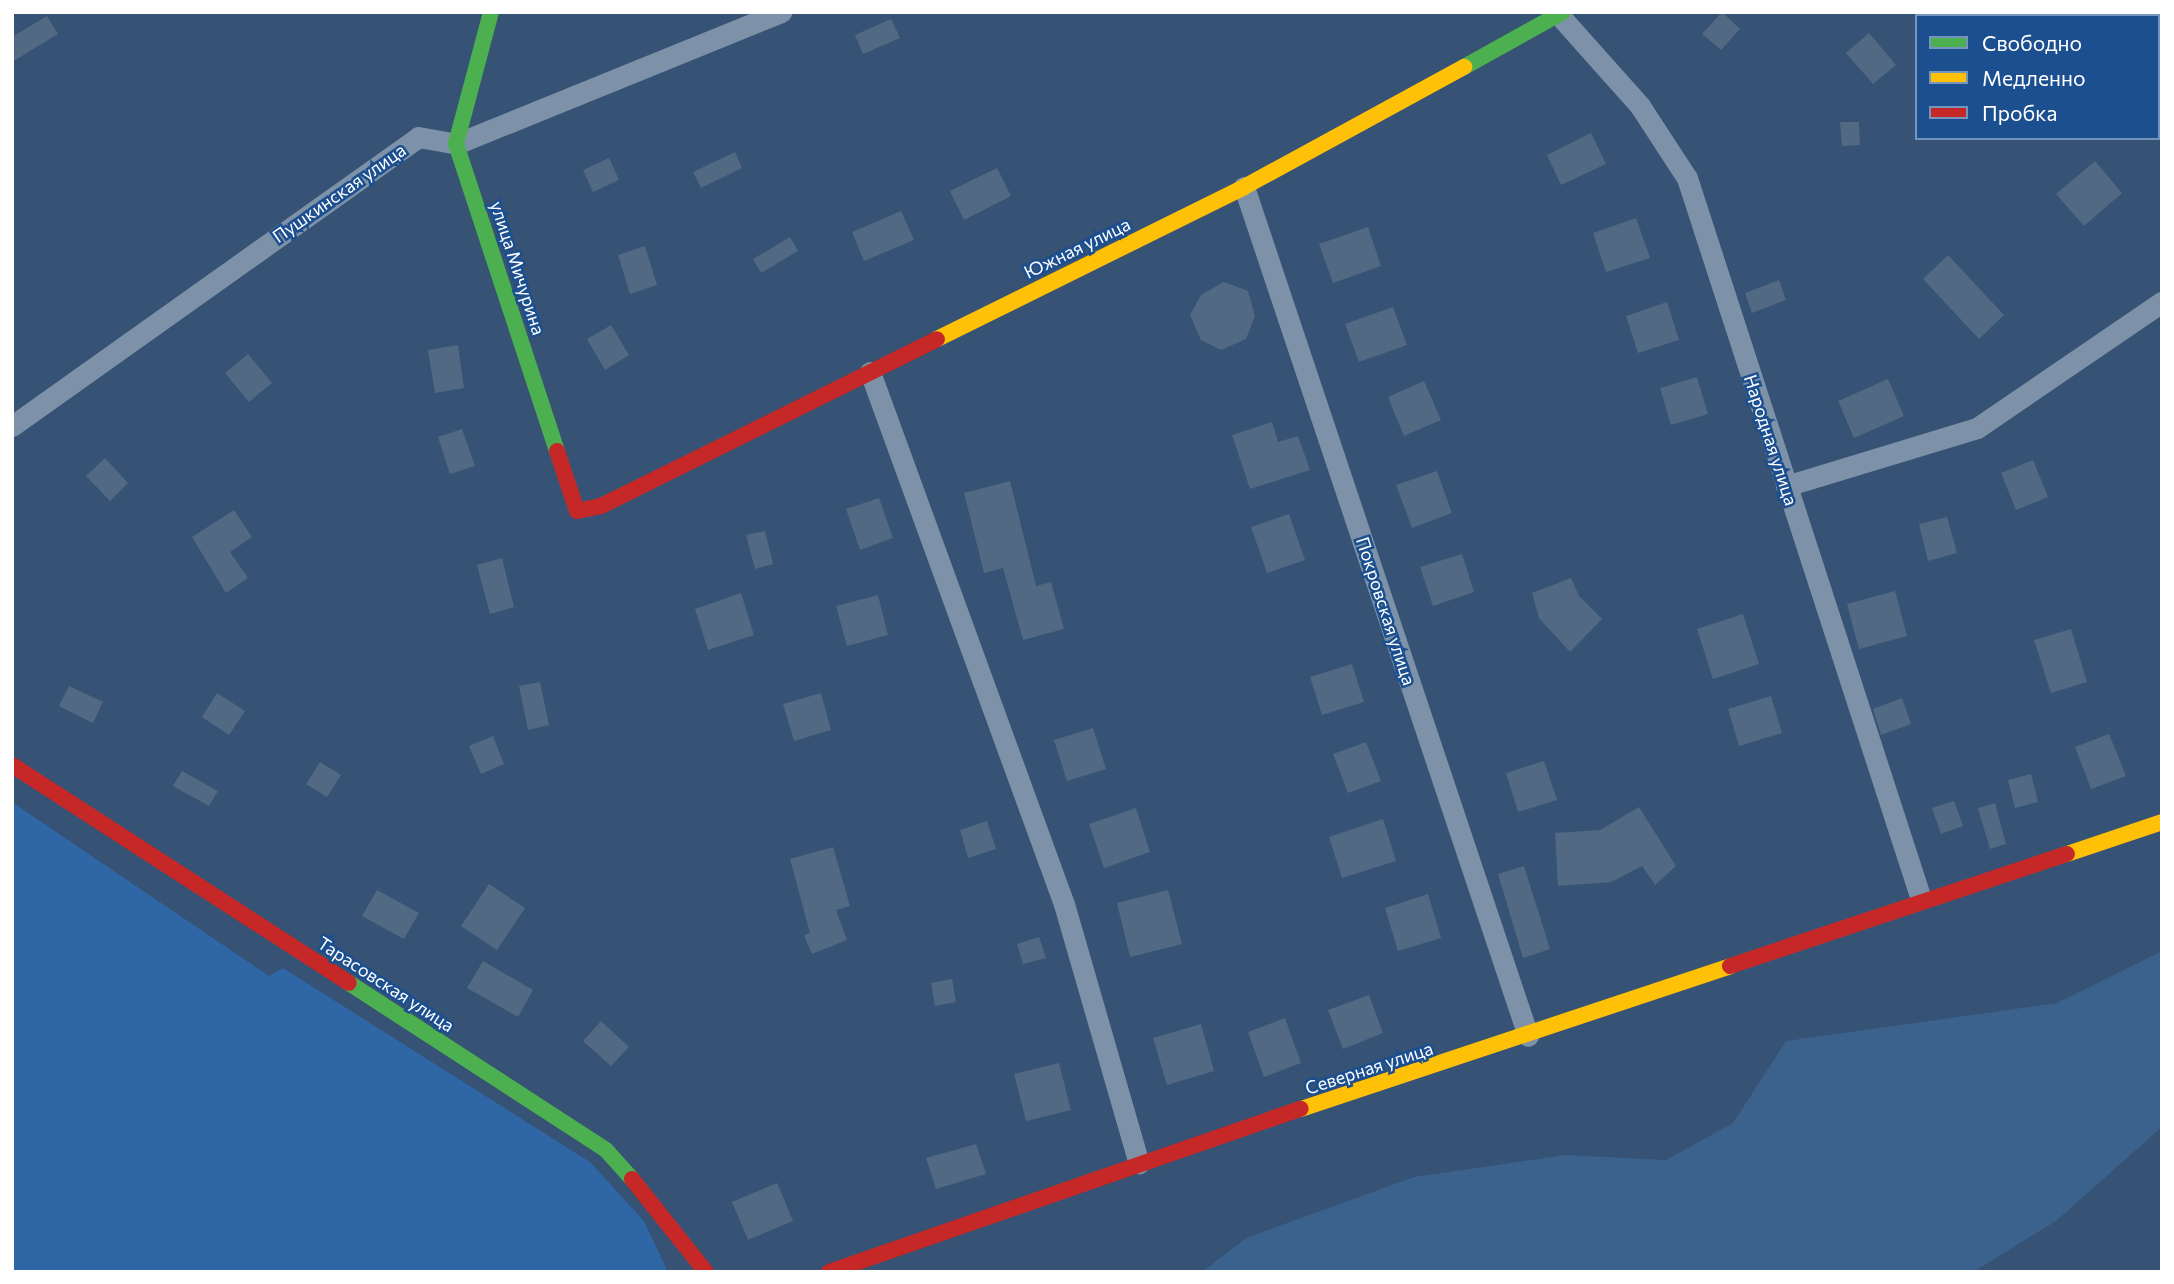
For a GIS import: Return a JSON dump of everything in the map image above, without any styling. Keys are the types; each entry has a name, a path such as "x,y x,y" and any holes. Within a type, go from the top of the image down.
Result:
{"street":[{"path":"456,144 491,12"},
{"path":"456,144 781,12"},
{"name":"Южная улица","path":"601,506 1244,187 1561,14"},
{"name":"Народная улица","path":"1561,14 1640,106 1687,178 1921,899"},
{"name":"Пушкинская улица","path":"12,426 418,137 456,144"},
{"name":"улица Мичурина","path":"456,144 577,511 601,506"},
{"name":"Покровская улица","path":"1244,187 1528,1036"},
{"path":"1786,486 1977,428 2162,302"},
{"path":"870,372 1064,904 1139,1163"},
{"name":"Тарасовская улица","path":"12,765 606,1150 676,1229 706,1272"},
{"name":"Северная улица","path":"829,1272 1139,1163 1528,1036 1921,899 2162,822"}],"shaded area":[{"path":"2035,12 2162,12 2162,116 2160,14"},
{"path":"12,802 269,976 283,968 590,1162 644,1221 668,1272 12,1272"},
{"path":"2162,951 2162,1127 2056,1221 1973,1272 1202,1272 1246,1238 1414,1177 1566,1155 1666,1160 1733,1123 1786,1041 2057,1003"}],"building":[{"path":"1722,12 1740,29 1721,50 1702,34"},
{"path":"47,16 58,34 12,62 12,37"},
{"path":"891,19 900,38 863,54 855,35"},
{"path":"1869,33 1896,65 1873,84 1846,53"},
{"path":"1840,122 1859,122 1860,145 1842,146"},
{"path":"1591,133 1606,164 1561,185 1547,155"},
{"path":"735,152 742,168 701,188 693,172"},
{"path":"609,158 619,180 593,192 583,170"},
{"path":"2095,161 2122,193 2084,226 2056,194"},
{"path":"997,168 1011,196 964,220 950,191"},
{"path":"901,211 914,240 864,261 852,232"},
{"path":"1636,218 1650,258 1606,272 1593,233"},
{"path":"1368,227 1381,266 1333,283 1319,244"},
{"path":"790,237 798,251 761,273 753,259"},
{"path":"645,246 657,285 630,294 618,255"},
{"path":"1948,255 2004,315 1979,339 1923,279"},
{"path":"1779,280 1786,300 1752,313 1745,293"},
{"path":"1224,282 1248,291 1255,316 1246,339 1221,350 1201,340 1190,315 1201,295"},
{"path":"1667,302 1679,340 1638,353 1626,316"},
{"path":"1393,307 1407,345 1359,362 1345,324"},
{"path":"611,325 629,355 605,370 587,339"},
{"path":"458,345 464,388 435,393 428,350"},
{"path":"248,354 272,383 249,402 225,373"},
{"path":"1697,377 1708,414 1671,425 1660,388"},
{"path":"1888,379 1904,416 1854,438 1838,401"},
{"path":"1424,381 1441,420 1404,436 1388,397"},
{"path":"1272,422 1278,442 1298,436 1310,470 1250,489 1232,435"},
{"path":"462,429 475,466 450,474 438,437"},
{"path":"105,458 128,483 110,501 86,476"},
{"path":"2033,460 2048,497 2016,510 2001,473"},
{"path":"1437,471 1452,513 1412,528 1396,485"},
{"path":"1010,481 1036,586 1051,582 1064,629 1023,640 1003,568 984,573 964,493"},
{"path":"879,498 893,538 860,550 846,509"},
{"path":"234,510 252,537 230,552 248,578 226,593 192,537"},
{"path":"1289,514 1305,560 1267,573 1251,527"},
{"path":"1947,517 1957,553 1928,561 1919,524"},
{"path":"765,531 773,564 755,569 746,535"},
{"path":"1462,554 1474,592 1433,606 1420,567"},
{"path":"502,558 514,607 490,614 477,565"},
{"path":"1571,578 1579,596 1602,619 1570,652 1539,618 1532,593"},
{"path":"1895,591 1907,636 1859,649 1847,604"},
{"path":"741,593 754,635 708,650 695,609"},
{"path":"878,595 888,635 847,646 836,606"},
{"path":"1743,614 1759,664 1713,679 1697,629"},
{"path":"2071,629 2087,682 2051,693 2034,640"},
{"path":"1352,664 1364,702 1322,715 1310,677"},
{"path":"540,682 549,725 528,730 519,686"},
{"path":"69,686 103,702 93,723 59,706"},
{"path":"217,693 245,711 229,735 202,717"},
{"path":"821,693 831,730 794,741 783,704"},
{"path":"1771,696 1782,733 1739,746 1728,709"},
{"path":"1902,698 1911,724 1881,735 1873,709"},
{"path":"1093,728 1106,769 1067,781 1054,740"},
{"path":"2109,734 2126,776 2091,789 2075,747"},
{"path":"493,736 504,764 481,774 469,746"},
{"path":"1366,742 1381,781 1348,793 1333,754"},
{"path":"1544,761 1557,800 1518,812 1506,773"},
{"path":"320,762 341,775 327,797 306,784"},
{"path":"182,771 218,791 209,806 173,786"},
{"path":"2031,774 2038,802 2015,808 2008,780"},
{"path":"1954,801 1963,826 1941,834 1932,808"},
{"path":"1995,803 2006,844 1990,849 1978,808"},
{"path":"1639,807 1676,866 1655,885 1642,866 1611,882 1558,886 1555,833 1600,830"},
{"path":"1136,808 1150,852 1104,868 1089,824"},
{"path":"1383,819 1396,861 1342,878 1329,837"},
{"path":"987,821 996,849 968,858 960,830"},
{"path":"833,847 850,906 836,910 847,940 812,954 804,935 810,933 790,859"},
{"path":"1524,866 1550,949 1523,958 1498,874"},
{"path":"489,884 525,908 497,950 461,926"},
{"path":"377,890 419,913 404,939 362,916"},
{"path":"1168,890 1182,944 1130,957 1117,903"},
{"path":"1428,894 1441,938 1398,951 1385,908"},
{"path":"1039,937 1046,958 1023,964 1017,944"},
{"path":"483,961 533,990 518,1017 467,988"},
{"path":"952,979 956,1002 935,1006 931,983"},
{"path":"1369,995 1383,1033 1343,1049 1328,1010"},
{"path":"1285,1018 1301,1063 1264,1077 1248,1032"},
{"path":"601,1021 629,1047 611,1066 583,1041"},
{"path":"1201,1024 1214,1071 1167,1085 1153,1038"},
{"path":"1059,1063 1071,1110 1026,1121 1014,1074"},
{"path":"976,1144 986,1174 936,1189 926,1158"},
{"path":"777,1183 793,1221 748,1240 732,1202"}],"traffic: fast":[{"path":"491,12 456,144 557,451"},
{"path":"1464,67 1563,12"},
{"path":"349,983 606,1150 632,1179"}],"traffic: slow":[{"path":"937,339 1244,187 1464,67"},
{"path":"2067,854 2162,822"},
{"path":"1301,1109 1730,966"}],"traffic: jam":[{"path":"557,451 577,511 601,506 937,339"},
{"path":"12,765 349,983"},
{"path":"1730,966 2067,854"},
{"path":"829,1272 1301,1109"},
{"path":"632,1179 706,1272"}]}
